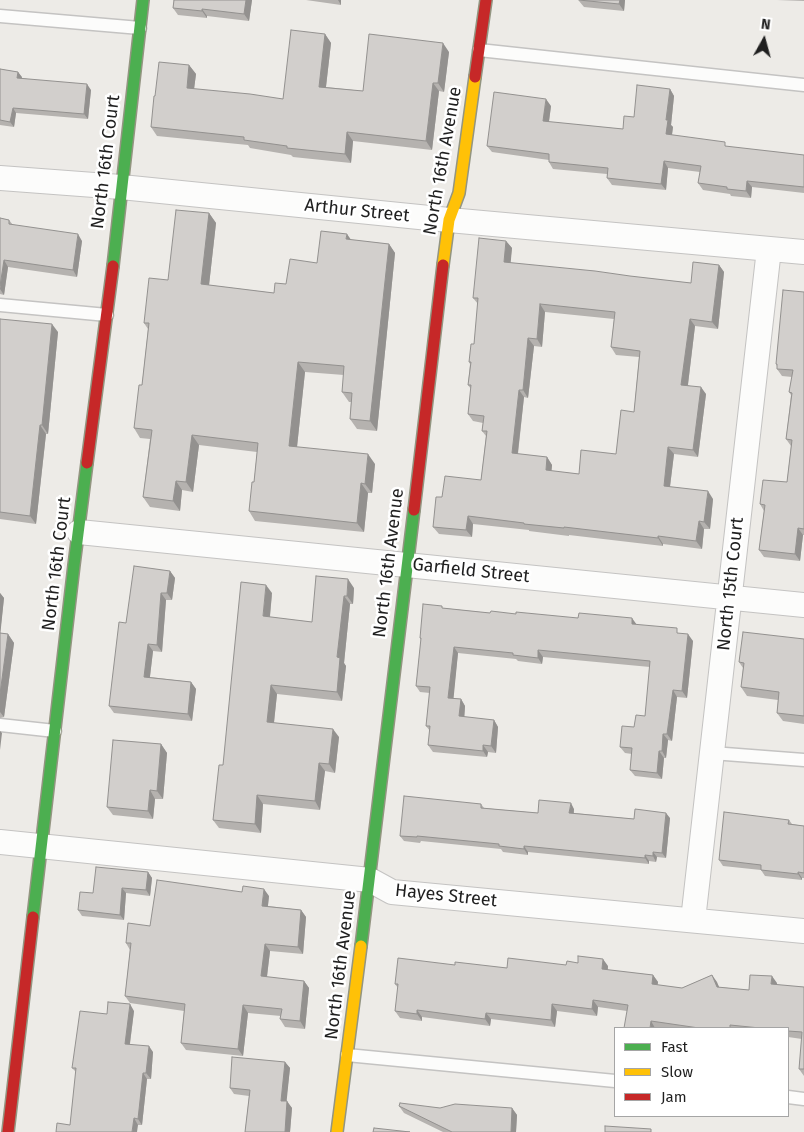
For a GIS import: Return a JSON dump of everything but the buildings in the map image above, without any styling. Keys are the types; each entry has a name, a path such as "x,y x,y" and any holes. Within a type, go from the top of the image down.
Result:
{"street":[{"name":"North 16th Court","path":"8,1132 78,532 143,0"},
{"name":"North 16th Avenue","path":"337,1132 370,880 444,256 449,220 459,193 486,0"},
{"name":"Arthur Street","path":"0,178 121,187 449,220 804,252"},
{"name":"North 15th Court","path":"693,920 769,249"},
{"name":"Garfield Street","path":"78,532 804,604"},
{"name":"Hayes Street","path":"0,842 370,880 392,892 804,931"}],"lane":[{"path":"0,16 140,28"},
{"path":"479,50 804,85"},
{"path":"0,305 106,315"},
{"path":"0,725 55,731"},
{"path":"712,753 804,760"},
{"path":"347,1055 614,1080"},
{"path":"789,1097 804,1099"}],"traffic: fast":[{"path":"113,266 143,0"},
{"path":"33,917 87,463"},
{"path":"361,946 414,510"}],"traffic: slow":[{"path":"443,265 449,220 459,193 475,77"},
{"path":"337,1132 361,946"}],"traffic: jam":[{"path":"475,77 486,0"},
{"path":"414,510 443,265"},
{"path":"87,463 113,266"},
{"path":"8,1132 33,917"}]}
